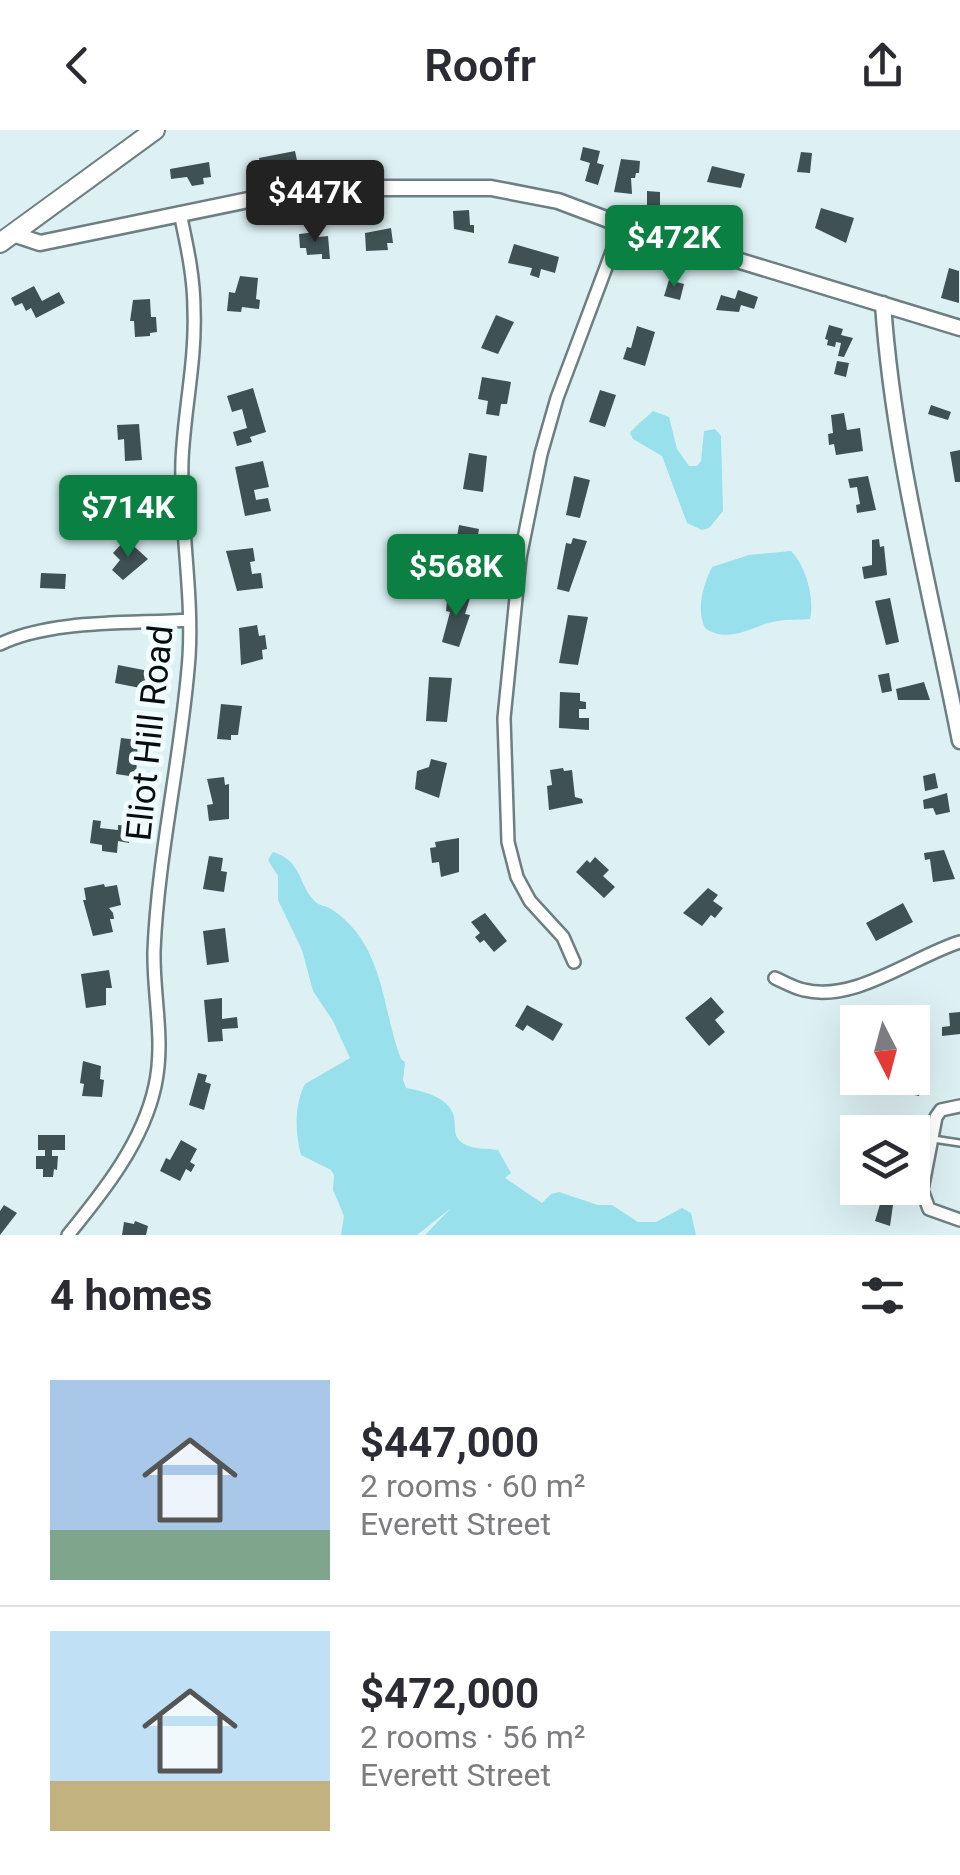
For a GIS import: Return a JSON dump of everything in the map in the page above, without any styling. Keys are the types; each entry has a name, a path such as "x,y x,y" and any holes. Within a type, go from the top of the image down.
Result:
{"main road":[{"path":"6,238 156,130"}],"street":[{"path":"6,238 40,242 263,196 336,188 464,186 558,201 960,328"},
{"name":"Eliot Hill Road","path":"68,1235 140,1133 155,1087 161,1043 154,952 189,658 182,486 194,312 190,258 180,213"},
{"path":"574,962 563,938 530,901 517,877 508,842 504,732 520,558 541,456 558,398 622,224"},
{"path":"883,304 904,459 960,741"},
{"path":"0,644 84,626 189,620"},
{"path":"774,978 806,991 838,991 905,968 937,948 960,942"},
{"path":"930,1138 942,1110 960,1106"},
{"path":"927,1205 960,1220"}],"lane":[{"path":"930,1138 960,1143"}],"shaded area":[{"path":"653,411 669,417 677,449 689,466 697,466 701,461 704,431 715,429 721,436 723,511 709,528 702,530 687,523 662,456 633,439 630,433"},
{"path":"791,551 808,583 810,619 777,621 723,635 705,628 702,598 712,567 749,555"},
{"path":"273,852 296,868 317,903 349,923 362,940 372,958 394,1039 405,1062 406,1088 447,1104 462,1142 474,1148 498,1150 511,1173 505,1178 542,1203 559,1192 598,1205 612,1205 638,1222 656,1222 682,1208 691,1213 696,1235 425,1235 451,1208 417,1235 341,1235 344,1216 333,1190 334,1175 301,1155 297,1119 305,1084 350,1058 333,1021 313,991 302,950 278,900 278,876 268,860"}],"building":[{"path":"583,147 600,151 597,163 604,165 598,185 585,181 590,163 580,160"},
{"path":"295,151 298,165 270,170 271,174 262,176 259,158"},
{"path":"801,152 812,153 810,173 797,172"},
{"path":"621,159 640,161 639,173 631,178 632,194 614,192"},
{"path":"209,162 211,177 203,178 204,184 192,186 187,177 171,179 170,169"},
{"path":"712,166 745,174 741,188 707,182"},
{"path":"647,191 660,192 660,206 647,205"},
{"path":"821,208 854,218 846,243 815,228"},
{"path":"469,210 474,233 454,229 453,211"},
{"path":"391,228 393,243 387,243 388,250 366,251 365,233"},
{"path":"317,232 318,237 328,236 330,259 322,259 322,254 307,255 306,248 300,248 299,234"},
{"path":"514,244 559,257 555,273 541,269 539,278 530,275 532,268 508,263"},
{"path":"949,268 959,271 959,303 941,298"},
{"path":"240,276 258,278 259,309 242,307 241,312 227,311 229,292 235,293"},
{"path":"669,280 684,284 680,300 664,296"},
{"path":"34,286 42,301 59,292 65,303 36,318 31,308 26,311 22,303 15,306 11,298"},
{"path":"738,290 758,297 754,309 741,305 739,312 716,310 721,295 735,299"},
{"path":"150,299 157,332 135,337 134,321 130,321 133,300"},
{"path":"496,315 514,322 498,354 481,348"},
{"path":"829,325 843,329 841,335 853,338 844,357 838,356 841,343 836,342 835,347 827,345"},
{"path":"637,326 655,332 645,366 623,359 627,347 631,348"},
{"path":"837,361 849,363 846,377 834,374"},
{"path":"482,377 511,382 507,404 501,404 499,416 486,414 488,401 478,399"},
{"path":"253,388 266,432 237,446 233,432 247,428 242,409 232,412 227,396"},
{"path":"600,390 616,395 605,427 589,422"},
{"path":"931,405 951,412 948,420 928,414"},
{"path":"844,413 847,430 860,428 863,451 836,455 834,444 829,445 828,434 833,433 831,415"},
{"path":"139,424 142,460 125,461 124,439 118,440 117,425"},
{"path":"960,450 960,482 955,482 950,452"},
{"path":"469,453 487,456 483,492 463,489"},
{"path":"263,461 269,487 254,490 256,500 268,498 271,511 245,516 235,467"},
{"path":"574,476 590,480 580,518 566,515"},
{"path":"868,476 876,510 857,513 857,487 850,488 848,479"},
{"path":"459,525 479,529 470,556 474,557 472,569 452,566"},
{"path":"573,538 587,541 569,592 557,589 566,543 571,544"},
{"path":"126,539 148,559 123,580 112,570 120,560 113,553"},
{"path":"879,539 880,547 884,546 887,575 864,579 862,567 872,565 872,540"},
{"path":"253,548 252,574 261,573 263,588 237,591 226,551"},
{"path":"41,573 66,574 65,589 40,588"},
{"path":"448,591 470,598 465,614 470,615 459,647 442,642 450,612 446,611"},
{"path":"890,598 899,642 886,645 875,601"},
{"path":"568,615 588,617 578,665 559,663"},
{"path":"257,625 259,636 265,635 267,649 262,650 263,659 241,665 239,628"},
{"path":"118,665 149,671 145,689 115,683"},
{"path":"889,673 892,691 882,693 878,675"},
{"path":"429,677 452,678 447,722 426,721"},
{"path":"924,682 930,700 898,700 896,689"},
{"path":"560,692 580,693 586,709 579,709 579,718 589,718 589,730 559,728"},
{"path":"221,704 242,706 238,735 231,735 231,740 217,739"},
{"path":"121,738 138,740 136,777 116,774"},
{"path":"431,759 447,763 439,798 415,789 417,771 429,767"},
{"path":"550,770 572,770 575,797 583,803 549,810"},
{"path":"935,773 938,788 925,791 923,776"},
{"path":"224,777 225,785 229,784 229,819 209,821 207,805 213,804 207,779"},
{"path":"947,793 950,812 936,815 933,808 924,809 923,800"},
{"path":"93,820 101,821 100,828 118,830 118,825 131,826 129,843 118,841 117,853 102,851 102,845 90,843"},
{"path":"459,838 459,872 441,877 439,862 432,863 430,848 436,847 435,842"},
{"path":"944,850 955,879 933,882 930,859 925,860 924,853"},
{"path":"209,856 223,858 221,871 227,872 224,892 203,889"},
{"path":"595,857 609,870 603,876 615,887 604,898 576,872"},
{"path":"117,885 121,905 109,908 114,919 110,919 113,932 93,936 83,900 84,888"},
{"path":"708,888 718,895 713,901 723,908 702,926 683,913"},
{"path":"903,903 913,922 876,941 866,923"},
{"path":"485,913 507,941 494,952 484,940 480,943 475,937 480,933 471,922"},
{"path":"225,928 229,962 207,965 203,931"},
{"path":"109,970 112,988 106,988 106,1005 86,1008 81,974"},
{"path":"711,997 724,1012 715,1020 725,1032 709,1046 685,1018"},
{"path":"222,998 222,1019 237,1017 238,1028 222,1029 223,1041 208,1042 204,1000"},
{"path":"527,1005 563,1024 553,1041 527,1025 523,1031 515,1026"},
{"path":"960,1012 960,1034 942,1036 942,1027 950,1026 949,1013"},
{"path":"83,1061 101,1066 102,1097 82,1096"},
{"path":"198,1073 207,1075 205,1082 211,1084 204,1110 189,1105"},
{"path":"38,1135 65,1135 65,1150 52,1150 52,1156 58,1156 53,1177 43,1177 43,1169 36,1169 36,1156 45,1156 45,1150 38,1150"},
{"path":"181,1140 197,1149 190,1162 195,1165 191,1172 186,1169 180,1181 160,1171"},
{"path":"4,1205 17,1213 0,1235 0,1211"},
{"path":"880,1205 893,1205 890,1226 875,1221"},
{"path":"124,1222 148,1226 146,1235 122,1235"}]}
